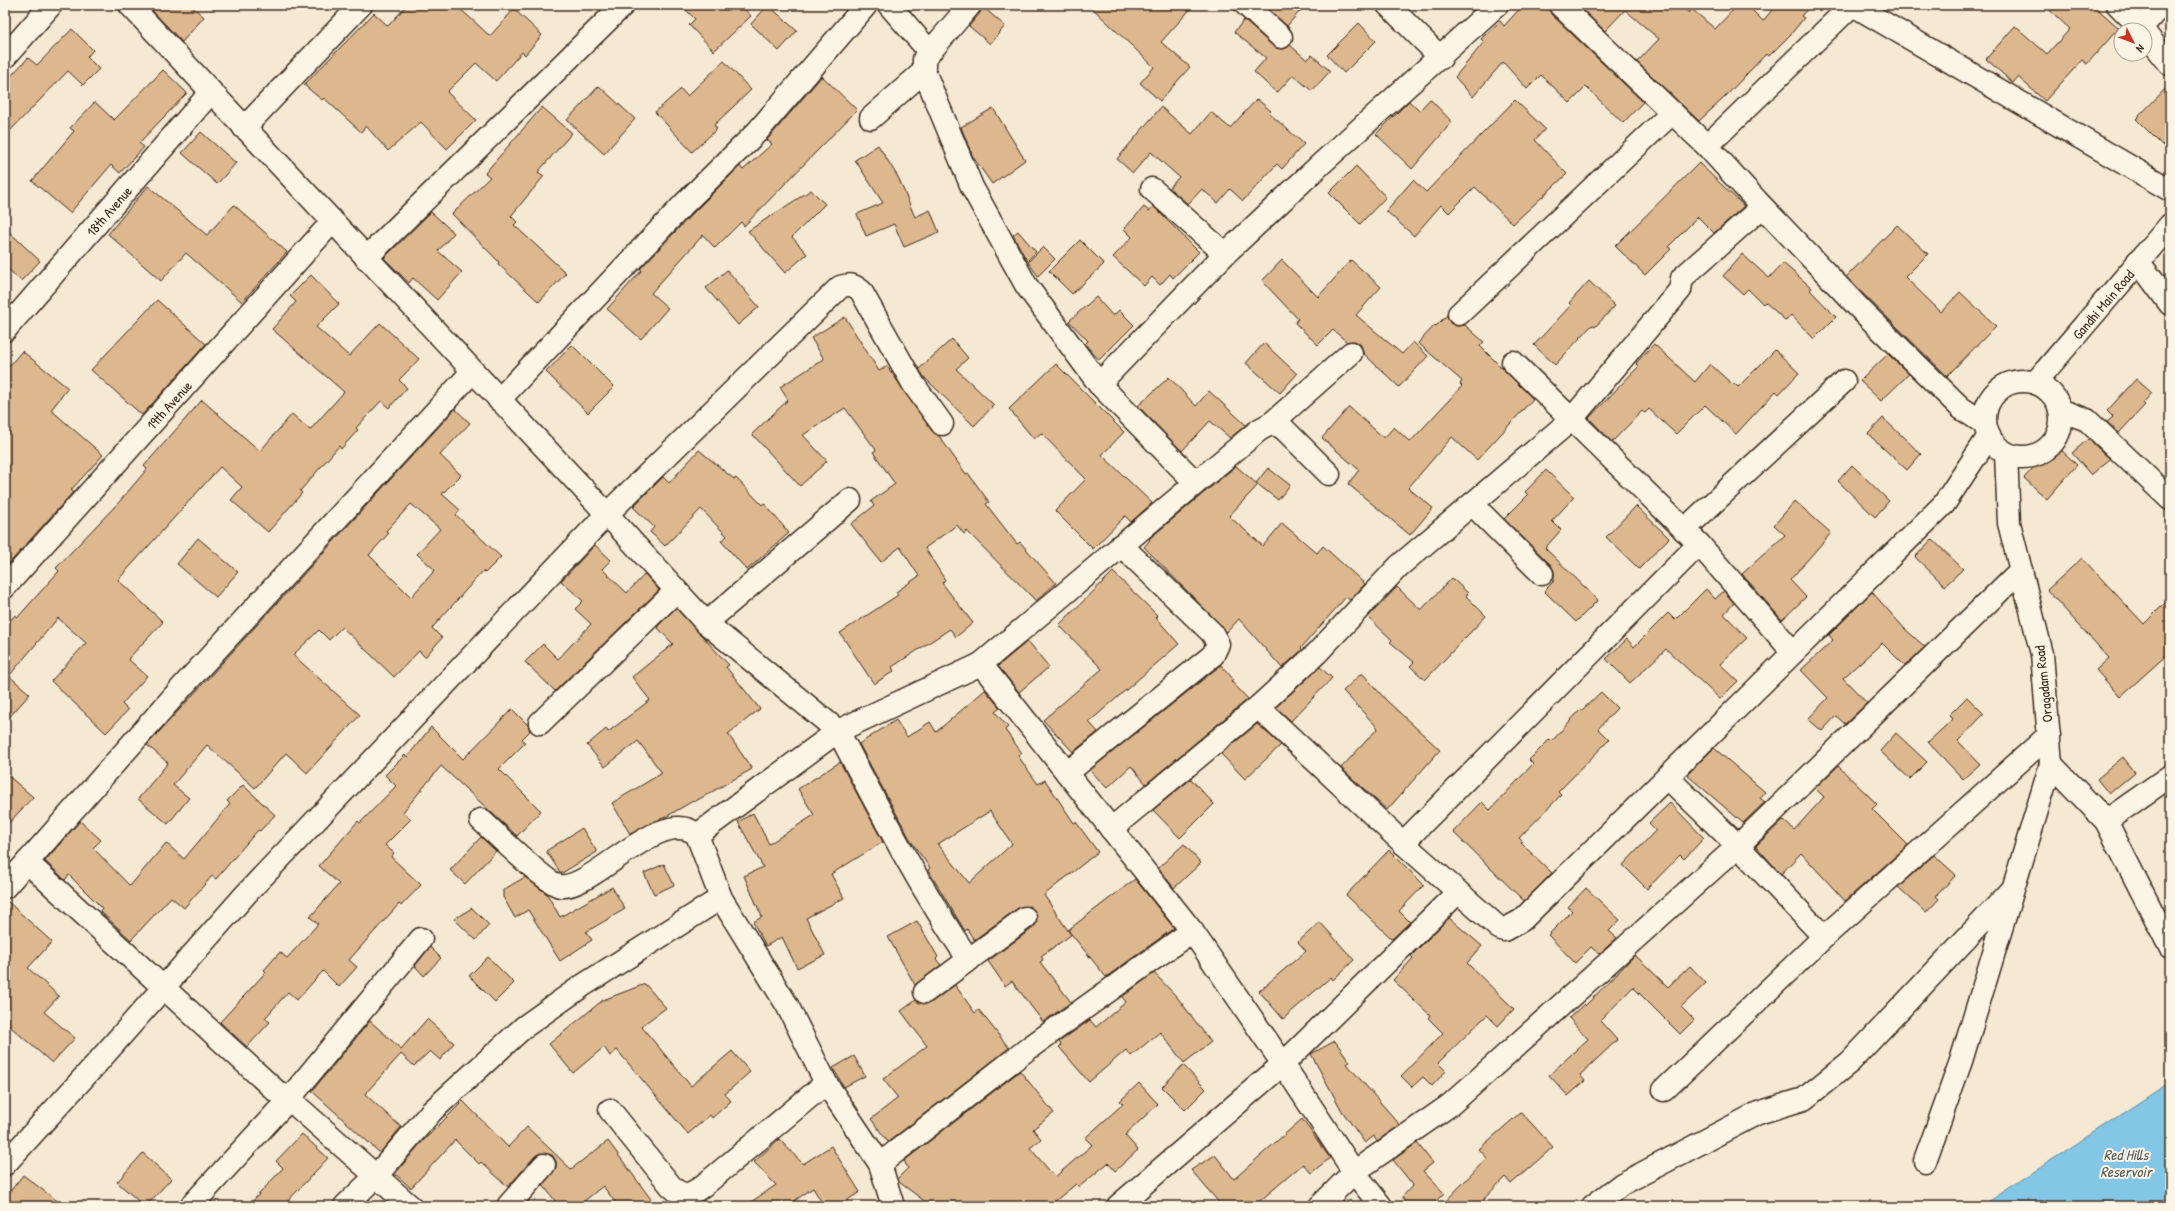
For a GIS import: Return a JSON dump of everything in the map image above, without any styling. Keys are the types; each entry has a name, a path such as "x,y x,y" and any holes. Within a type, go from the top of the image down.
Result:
{"street":[{"path":"5,57 52,5"},
{"path":"130,5 498,400 607,514 706,623 838,731 893,837 942,919 969,960"},
{"path":"244,128 361,5"},
{"path":"366,258 623,5"},
{"path":"498,400 682,205 757,132 866,5"},
{"path":"889,5 927,61 972,187 1026,285 1099,384 1196,482"},
{"path":"871,118 927,61 970,5"},
{"path":"1246,5 1281,37"},
{"path":"1388,5 1441,58"},
{"path":"1099,384 1225,254 1321,164 1441,58 1497,5"},
{"path":"1258,707 1403,843 1499,928 1504,930 1516,925 1944,504 1987,430 1988,406 1999,390 2010,384 2022,381 2035,383 2051,393 2060,410 2061,423 2058,435 2051,445 2042,452 2030,457 2018,457 2006,454 1996,446 1987,430 1961,408 1863,312 1762,207 1707,146 1560,5"},
{"path":"1707,146 1852,5 2170,190"},
{"path":"2118,5 2135,22"},
{"path":"2148,22 2160,5"},
{"path":"2153,43 2170,64"},
{"name":"18th Avenue","path":"5,330 211,92"},
{"path":"1459,314 1672,113"},
{"path":"1152,189 1225,254"},
{"path":"1110,829 1258,707 1316,654 1399,566 1571,420 1680,290 1682,278 1762,207"},
{"name":"19th Avenue","path":"5,587 332,222"},
{"name":"Gandhi Main Road","path":"2035,383 2170,225"},
{"path":"2138,261 2170,304"},
{"path":"5,1164 164,988 246,894 607,514 840,288 849,284 855,286 861,291 914,385 942,424"},
{"path":"697,835 838,731 981,664 1196,482 1259,430 1272,423 1350,353"},
{"path":"1513,362 1692,537 1793,652"},
{"path":"5,887 183,686 472,372"},
{"path":"1403,843 1692,537 1844,381"},
{"path":"2060,410 2087,420 2170,498"},
{"path":"1272,423 1283,428 1329,474"},
{"name":"Oragadam Road","path":"1925,1161 1961,1062 2052,764 2042,654 2009,523 2006,454"},
{"path":"706,623 850,500"},
{"path":"1472,504 1542,574"},
{"path":"1067,772 1213,655 1217,650 1218,644 1212,634 1121,545"},
{"path":"1320,1206 1354,1172 1450,1105 1738,846 2021,570"},
{"path":"540,723 676,591"},
{"path":"981,664 1192,931 1283,1064 1354,1172 1381,1206"},
{"path":"1664,1090 1824,937 2049,735"},
{"path":"2052,764 2106,821 2170,947"},
{"path":"2106,821 2170,776"},
{"path":"1667,777 1738,846 1824,937"},
{"path":"481,820 530,865 553,884 560,886 582,880 622,853 660,833 681,827 690,829 697,835 721,898 787,1005 826,1083 880,1164 893,1206"},
{"path":"27,862 276,1091 289,1099 410,1206"},
{"path":"1593,1206 1622,1184 1758,1113 1804,1099 1850,1062 2014,888"},
{"path":"1118,1206 1283,1064 1458,892"},
{"path":"345,1206 376,1176 432,1111 524,1027 582,986 721,898"},
{"path":"924,992 1025,918"},
{"path":"880,1164 1030,1048 1192,931"},
{"path":"191,1206 289,1099 421,940"},
{"path":"610,1110 671,1186 681,1194 689,1194 705,1184 826,1083"},
{"path":"508,1206 544,1165"}],"water":[{"name":"Red Hills Reservoir","path":"2170,1082 2170,1206 1982,1206"}],"building":[{"path":"147,5 190,5 204,17 182,42"},
{"path":"407,5 456,5 490,36 514,9 542,35 525,55 522,52 496,81 476,63 447,92 476,120 447,149 421,122 388,151 366,126 361,132 324,98 322,100 304,85 374,13 388,26"},
{"path":"681,5 741,5 751,16 714,51 689,25 695,19"},
{"path":"768,5 797,31 779,51 751,24"},
{"path":"1089,5 1194,5 1161,42 1190,67 1160,101 1140,83 1154,67"},
{"path":"1271,5 1305,5 1287,26 1268,9"},
{"path":"1523,5 1548,5 1551,14 1643,102 1623,123 1586,87 1570,103 1541,75 1527,89 1503,62 1473,97 1455,77 1484,42 1481,39 1500,21 1504,26"},
{"path":"1578,5 1681,5 1689,13 1692,9 1715,29 1738,5 1747,5 1763,21 1776,5 1811,5 1801,16 1804,18 1791,34 1769,56 1766,54 1724,98 1699,121 1637,62 1659,39 1625,10 1605,31"},
{"path":"2044,5 2093,5 2113,23 2113,35 2087,64 2082,60 2045,101 2018,77 2013,83 1986,59 2015,26 2047,54 2070,29"},
{"path":"982,6 1005,26 990,44 969,26 980,13"},
{"path":"1244,20 1273,46 1284,49 1290,45 1307,60 1312,55 1330,71 1312,91 1293,75 1277,93 1254,72 1266,58 1234,32"},
{"path":"1359,23 1376,41 1344,73 1327,55"},
{"path":"72,29 93,50 87,57 99,69 83,85 68,71 5,136 5,82 28,58 37,65"},
{"path":"724,61 751,90 714,125 717,129 692,152 655,112 681,89 687,96"},
{"path":"163,70 187,93 139,143 144,147 120,173 111,165 70,213 32,181 74,131 70,128 95,102 114,120"},
{"path":"822,76 857,110 744,226 741,222 715,248 703,235 651,293 668,308 641,339 607,309 642,270 640,269 740,166 743,170 772,144 767,140"},
{"path":"2170,84 2170,153 2136,119"},
{"path":"599,86 635,119 604,154 567,120"},
{"path":"1257,99 1271,111 1269,113 1304,144 1282,169 1277,164 1243,201 1230,189 1218,203 1202,189 1188,204 1169,188 1179,177 1151,152 1133,173 1117,159 1161,107 1192,134 1211,112 1230,128"},
{"path":"1430,99 1452,122 1412,169 1376,134 1409,101 1419,111"},
{"path":"1515,100 1545,129 1535,140 1567,174 1513,224 1475,187 1449,213 1441,205 1414,236 1386,211 1413,180 1426,192"},
{"path":"542,107 572,133 538,172 544,176 511,216 517,222 514,225 566,273 539,302 498,264 499,262 452,214 490,177 485,173"},
{"path":"993,108 1025,160 992,184 973,157 961,127"},
{"path":"201,132 236,163 217,184 182,153"},
{"path":"878,145 898,177 915,217 930,210 939,232 904,247 894,224 866,236 857,214 883,203 855,160"},
{"path":"1699,163 1744,206 1714,233 1698,217 1668,247 1671,249 1645,275 1615,246"},
{"path":"1356,166 1386,197 1360,224 1329,193"},
{"path":"148,186 207,235 234,205 287,252 242,302 186,253 161,281 108,234"},
{"path":"811,190 825,204 792,237 807,254 785,273 748,231"},
{"path":"1153,206 1199,252 1173,278 1170,274 1160,285 1152,277 1144,286 1113,257 1132,237 1124,229 1144,207 1149,211"},
{"path":"431,212 454,233 438,251 462,272 437,300 413,278 409,283 384,258"},
{"path":"1897,225 1928,254 1905,277 1941,312 1960,292 1996,326 1947,376 1846,277"},
{"path":"5,228 40,261 21,281 5,266"},
{"path":"1018,231 1036,252 1027,261 1013,235"},
{"path":"1080,240 1104,264 1072,294 1049,271"},
{"path":"1043,247 1055,259 1038,276 1028,262"},
{"path":"1742,254 1769,278 1783,263 1812,288 1810,290 1836,317 1814,339 1791,315 1786,321 1765,302 1763,304 1748,289 1743,294 1723,276"},
{"path":"1282,260 1318,297 1351,260 1381,287 1356,315 1402,354 1413,342 1428,356 1399,387 1363,353 1361,345 1355,341 1347,342 1333,330 1318,345 1295,323 1298,319 1262,281"},
{"path":"727,270 759,307 738,325 706,288"},
{"path":"311,275 339,304 316,327 349,356 380,323 419,359 399,380 407,388 389,408 381,401 356,428 358,430 341,449 339,446 300,491 302,493 268,532 231,500 242,487 220,467 118,580 163,622 128,659 147,676 122,704 128,710 106,733 51,681 86,643 58,618 9,676 30,694 5,722 5,627 15,615 18,617 59,571 56,568 120,501 147,469 144,466 202,400 260,451 292,414 310,430 344,392 272,329 296,302 290,296"},
{"path":"1589,281 1615,306 1595,327 1592,325 1555,365 1534,345 1571,305 1569,303"},
{"path":"1096,297 1113,316 1119,310 1134,325 1099,360 1085,344 1088,341 1069,321"},
{"path":"157,300 206,344 142,415 91,370"},
{"path":"1447,315 1450,323 1456,326 1465,325 1484,342 1480,346 1533,399 1477,460 1452,437 1408,488 1433,508 1410,535 1348,484 1359,470 1322,438 1349,407 1384,438 1394,427 1410,442 1462,386 1460,384 1462,381 1418,343"},
{"path":"845,317 879,371 887,366 932,431 939,436 966,474 968,473 989,502 986,504 1017,544 1020,542 1056,583 1036,601 967,531 964,534 957,525 925,548 945,580 942,583 973,623 956,637 950,629 892,667 894,671 874,684 840,633 898,595 896,592 919,576 900,547 881,562 851,524 874,506 871,501 895,484 873,452 876,450 845,408 803,435 827,461 800,486 752,434 788,400 780,387 824,359 811,338"},
{"path":"952,339 968,358 956,369 994,405 974,426 924,377 919,369"},
{"path":"1264,343 1297,374 1280,393 1246,363"},
{"path":"1654,344 1695,382 1710,364 1733,385 1734,383 1738,387 1775,350 1799,373 1779,394 1776,391 1736,434 1705,405 1676,434 1649,409 1645,413 1642,411 1612,442 1589,418 1639,366 1636,363"},
{"path":"572,345 614,387 588,413 546,372"},
{"path":"22,351 68,388 51,410 103,455 71,490 73,492 5,568 5,371"},
{"path":"1888,354 1909,374 1881,401 1860,381"},
{"path":"1056,364 1124,432 1102,455 1152,503 1131,522 1125,516 1093,549 1055,511 1086,479 1041,433 1034,439 1009,409"},
{"path":"1169,377 1196,406 1209,391 1246,425 1230,438 1210,421 1182,451 1138,406"},
{"path":"2136,379 2152,393 2143,403 2145,405 2119,433 2107,422 2113,417 2107,411"},
{"path":"455,409 470,423 440,455 461,475 442,494 460,510 456,515 501,557 485,573 483,571 432,628 442,638 425,657 419,651 394,677 342,627 329,640 319,630 293,655 360,715 307,773 286,753 255,788 207,745 173,785 189,798 168,824 138,799 168,763 147,745","holes":["411,504 440,529 417,554 435,570 411,597 369,555 389,533 386,531"]},
{"path":"1883,418 1921,454 1907,470 1868,434"},
{"path":"2088,439 2110,459 2091,475 2072,453"},
{"path":"2055,444 2077,465 2047,499 2024,478"},
{"path":"699,450 734,479 736,478 762,505 764,503 789,533 747,570 721,541 727,536 701,509 665,546 650,532 654,527 633,507 663,477 669,483"},
{"path":"1852,465 1889,501 1875,517 1838,481"},
{"path":"1236,466 1258,485 1229,516 1263,546 1282,523 1317,553 1323,546 1365,584 1350,600 1346,597 1301,648 1302,650 1282,668 1239,619 1227,632 1144,547 1150,540 1149,539"},
{"path":"1268,468 1290,485 1278,500 1256,483"},
{"path":"1546,470 1574,497 1552,521 1561,530 1545,548 1598,600 1576,622 1544,591 1554,581 1554,571 1551,565 1504,519 1528,495 1525,492"},
{"path":"1795,501 1831,533 1790,580 1806,597 1782,620 1742,574 1785,535 1774,525"},
{"path":"1636,506 1669,538 1639,569 1606,537"},
{"path":"198,538 238,572 216,597 177,564"},
{"path":"1932,539 1963,569 1945,586 1915,557"},
{"path":"595,545 611,560 602,569 627,593 645,574 659,590 555,691 525,662 543,644 558,659 591,624 575,609 583,601 561,581"},
{"path":"2082,558 2144,624 2170,598 2170,652 2120,697 2096,670 2109,658 2047,590"},
{"path":"1113,572 1158,616 1156,618 1179,644 1089,722 1098,732 1073,752 1043,720 1102,669 1059,625"},
{"path":"1452,578 1468,593 1466,596 1486,616 1425,680 1410,666 1414,662 1390,642 1392,640 1368,617 1397,587 1421,610"},
{"path":"1706,589 1715,599 1724,591 1734,603 1724,614 1747,638 1720,664 1738,681 1720,699 1666,649 1630,683 1606,659 1627,639 1634,647 1668,613 1675,620"},
{"path":"1872,592 1904,628 1925,647 1905,666 1882,643 1843,678 1867,703 1845,724 1836,716 1822,731 1808,719 1828,698 1801,670 1833,640 1829,635"},
{"path":"676,608 729,665 726,667 760,709 728,734 752,769 664,818 630,834 612,803 662,773 638,741 605,767 587,745 606,729 608,732 650,700 632,677 673,644 657,627"},
{"path":"1028,641 1049,667 1019,692 998,666"},
{"path":"1221,665 1233,679 1231,681 1248,699 1146,784 1131,766 1107,788 1090,770"},
{"path":"1320,667 1332,678 1291,721 1276,707"},
{"path":"1362,673 1387,701 1440,750 1387,810 1341,768 1378,728 1343,691"},
{"path":"985,690 1000,708 995,712 1008,727 1005,730 1022,753 1018,756 1038,784 1045,780 1074,823 1076,822 1098,852 1044,895 1071,935 1041,956 1043,960 1040,962 1071,1002 1043,1022 1012,981 1005,986 988,961 1033,928 1037,923 1035,911 1030,906 1018,908 974,940 967,929 965,931 928,870 930,868 911,841 859,744 896,720 907,737 930,722 936,732","holes":["990,811 1012,844 969,883 938,844"]},
{"path":"1601,692 1617,708 1598,729 1609,740 1558,792 1561,795 1519,838 1523,842 1521,843 1552,873 1524,901 1453,832 1482,802 1490,810 1533,764 1529,760 1550,739 1552,741 1580,710 1581,711"},
{"path":"1967,697 1984,714 1958,741 1980,764 1963,779 1928,742 1953,719 1949,715"},
{"path":"512,709 528,725 530,731 522,739 525,743 499,769 541,811 517,836 441,766 403,812 411,819 385,845 394,853 391,857 421,885 401,906 399,904 349,960 357,967 339,987 323,971 297,1000 288,992 265,1018 270,1022 247,1047 220,1022 266,972 264,970 280,952 287,958 318,924 310,917 339,884 319,866 358,821 360,823 396,786 385,775 405,755 407,757 431,727 463,759"},
{"path":"1257,724 1281,745 1245,779 1221,754"},
{"path":"1896,733 1927,762 1910,779 1880,751"},
{"path":"1714,748 1765,792 1760,798 1765,802 1743,823 1687,775"},
{"path":"2123,757 2135,772 2109,794 2097,779"},
{"path":"840,762 883,842 831,874 844,898 806,918 825,955 797,968 782,937 766,946 753,922 762,917 744,876 763,867 738,822 753,813 769,844 814,815 798,789"},
{"path":"1838,766 1877,804 1872,809 1908,845 1845,901 1801,853 1781,874 1756,846 1783,820 1794,830 1824,797 1815,788"},
{"path":"5,773 33,797 5,827"},
{"path":"1191,779 1214,804 1180,838 1153,810"},
{"path":"243,785 275,815 260,831 258,830 216,879 212,876 184,908 171,897 131,940 100,911 102,908 69,875 65,880 45,861 80,821 101,840 93,848 130,886 166,843 184,859 230,804 227,801"},
{"path":"1670,803 1704,838 1684,859 1680,855 1647,889 1623,865 1656,830 1649,823"},
{"path":"582,828 597,852 562,873 546,851"},
{"path":"481,837 496,851 465,884 450,870"},
{"path":"1184,844 1201,863 1174,888 1158,868"},
{"path":"1389,850 1424,885 1399,911 1410,922 1392,939 1346,895"},
{"path":"1934,855 1956,875 1936,896 1939,899 1926,913 1898,887"},
{"path":"664,864 674,885 654,894 644,873"},
{"path":"525,877 547,894 560,917 612,887 625,909 586,932 592,940 560,961 528,910 515,918 503,897 503,890"},
{"path":"1135,879 1174,928 1106,977 1068,930"},
{"path":"1586,888 1620,920 1609,931 1617,938 1599,954 1591,947 1575,963 1548,935 1572,911 1568,907"},
{"path":"5,899 52,942 28,968 59,996 44,1012 75,1038 52,1063 5,1022"},
{"path":"472,908 489,925 476,940 454,919"},
{"path":"1449,918 1482,946 1467,963 1514,1009 1498,1026 1487,1015 1438,1063 1446,1071 1432,1086 1423,1077 1412,1087 1401,1076 1443,1033 1428,1018 1430,1015 1393,980 1413,958 1411,956"},
{"path":"917,921 938,957 936,959 941,965 915,985 888,937"},
{"path":"1320,922 1354,960 1333,980 1331,977 1283,1019 1259,991 1306,951 1298,942"},
{"path":"430,947 441,958 424,976 415,966"},
{"path":"1635,955 1668,987 1690,966 1706,983 1681,1007 1694,1020 1680,1034 1633,987 1600,1021 1617,1040 1580,1075 1585,1081 1568,1096 1549,1075 1588,1039 1569,1018 1584,1004 1585,1006"},
{"path":"488,957 514,983 495,1002 469,976"},
{"path":"1154,973 1177,997 1211,1042 1184,1063 1160,1032 1131,1056 1126,1050 1089,1082 1059,1047 1061,1045 1059,1042 1090,1020 1096,1027 1126,1002 1122,997"},
{"path":"645,984 666,1008 641,1026 691,1086 732,1051 750,1072 725,1094 731,1101 712,1118 710,1115 688,1134 617,1050 610,1056 604,1047 573,1073 549,1044 603,1000"},
{"path":"955,985 975,1013 979,1010 1009,1048 888,1142 871,1119 898,1098 883,1079 927,1046 901,1011 916,1000 926,1004 932,1002"},
{"path":"427,1019 454,1043 440,1060 430,1051 414,1066 401,1054 365,1094 401,1127 380,1153 312,1091 370,1021 401,1049"},
{"path":"1335,1041 1350,1062 1347,1064 1400,1125 1377,1141 1374,1136 1365,1143 1342,1111 1311,1054"},
{"path":"854,1056 865,1076 844,1087 833,1068"},
{"path":"1183,1065 1206,1089 1185,1110 1162,1087"},
{"path":"1020,1071 1054,1113 1033,1129 1041,1139 1030,1148 1055,1177 1092,1145 1085,1138 1123,1104 1120,1101 1139,1083 1158,1104 1125,1135 1138,1150 1115,1171 1108,1163 1079,1187 1076,1184 1049,1206 931,1206 899,1182 898,1178 908,1168 904,1161"},
{"path":"463,1101 508,1147 527,1127 571,1169 608,1141 656,1206 618,1206 603,1186 578,1206 559,1206 543,1185 556,1168 556,1161 552,1155 540,1153 535,1156 508,1187 481,1162 479,1164 455,1140 411,1188 395,1174 420,1144"},
{"path":"1521,1112 1553,1147 1511,1184 1505,1177 1477,1206 1441,1206 1487,1158 1479,1149"},
{"path":"1302,1119 1330,1158 1311,1173 1303,1164 1254,1206 1222,1206 1191,1170 1215,1155 1234,1179"},
{"path":"302,1134 328,1158 283,1206 248,1206 283,1168 276,1161"},
{"path":"779,1139 803,1164 831,1146 860,1192 838,1206 824,1206 813,1188 787,1206 745,1206 776,1185 754,1162"},
{"path":"1417,1143 1433,1163 1423,1171 1444,1193 1431,1206 1408,1206 1402,1197 1413,1185 1393,1160"},
{"path":"143,1153 171,1179 146,1206 144,1206 117,1182"},
{"path":"23,1175 64,1206 5,1206 5,1198"}]}
